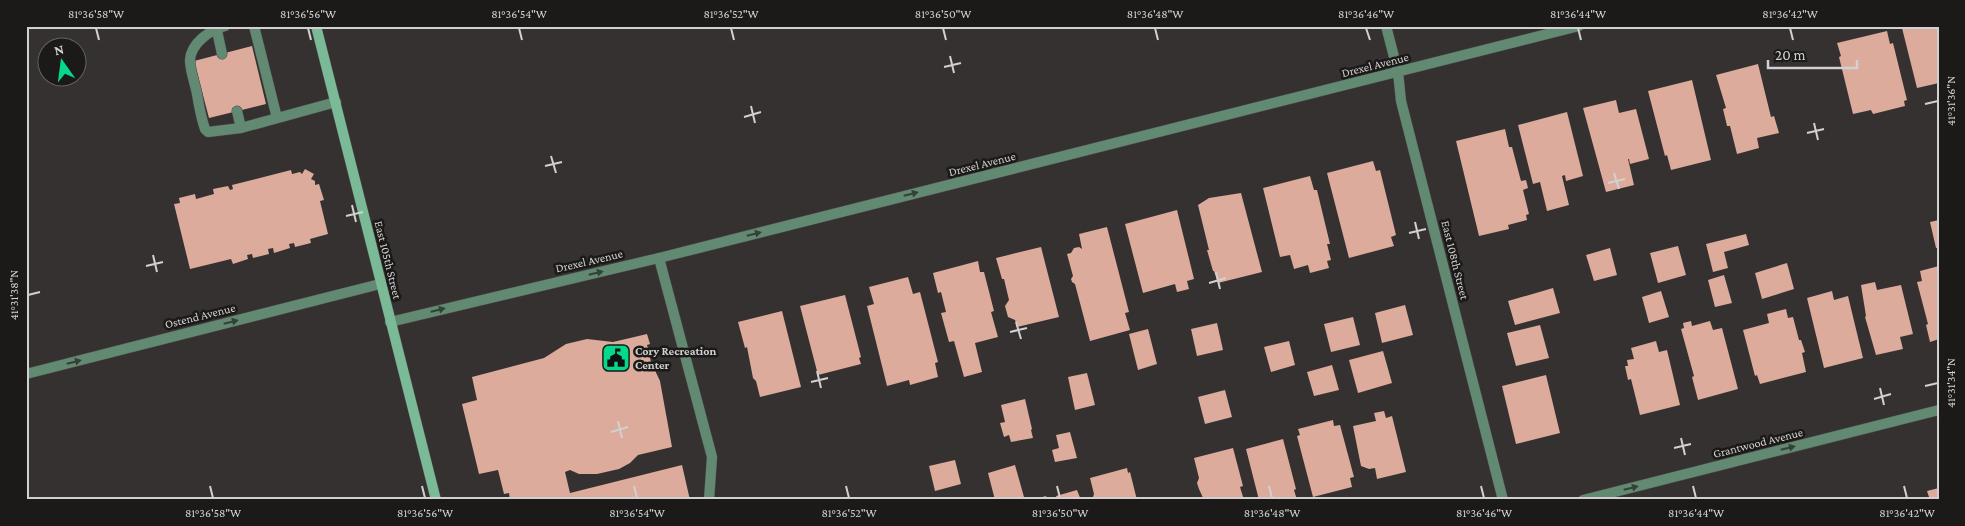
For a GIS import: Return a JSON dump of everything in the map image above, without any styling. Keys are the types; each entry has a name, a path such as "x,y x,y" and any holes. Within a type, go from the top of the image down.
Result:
{"main road":[{"name":"East 105th Street","path":"316,26 436,500"}],"street":[{"path":"254,26 277,118"},
{"name":"East 108th Street","path":"1386,26 1398,72 1401,101 1503,500"},
{"name":"Drexel Avenue","path":"390,322 659,258 1579,26"},
{"path":"222,54 219,27 202,38 193,49 190,59 204,125 208,132 241,128 336,102"},
{"path":"237,111 241,128"},
{"path":"659,258 712,457 709,500"},
{"name":"Ostend Avenue","path":"26,374 380,284"},
{"name":"Grantwood Avenue","path":"1584,500 1939,410"}],"building":[{"path":"1909,26 1939,26 1939,83 1917,88 1902,28"},
{"path":"1887,31 1890,44 1893,43 1907,100 1904,101 1905,106 1873,114 1871,110 1853,114 1837,43"},
{"path":"252,46 266,104 209,118 194,61"},
{"path":"1758,64 1771,117 1774,116 1779,133 1757,138 1759,148 1737,154 1730,126 1727,126 1723,109 1726,108 1716,75"},
{"path":"1692,80 1711,160 1671,170 1667,155 1665,156 1648,91"},
{"path":"1616,100 1619,113 1636,109 1649,159 1630,164 1628,159 1634,185 1606,192 1583,108"},
{"path":"1567,112 1583,176 1566,181 1565,175 1562,176 1569,205 1547,211 1540,182 1533,184 1518,125"},
{"path":"1505,129 1521,181 1526,180 1528,188 1523,190 1529,214 1526,215 1527,220 1508,225 1509,229 1479,236 1456,141"},
{"path":"1373,161 1376,171 1380,170 1396,235 1391,237 1394,246 1349,258 1327,173"},
{"path":"305,169 314,174 311,179 315,181 315,185 319,184 324,200 320,201 328,234 310,239 311,243 295,247 294,243 289,244 290,248 274,253 273,248 268,249 269,254 253,258 252,254 247,255 248,259 233,264 231,259 190,269 174,204 180,203 179,198 195,194 196,199 214,194 213,189 228,186 230,190 233,189 232,185 291,170 292,174 300,172 302,174"},
{"path":"1310,176 1314,190 1317,190 1330,244 1327,244 1331,260 1327,261 1329,268 1310,273 1308,265 1294,269 1290,255 1280,257 1263,188"},
{"path":"1241,193 1262,272 1218,283 1207,250 1209,250 1198,205 1209,198"},
{"path":"1177,210 1194,279 1187,281 1189,289 1177,292 1175,284 1143,293 1125,224"},
{"path":"1939,220 1939,248 1936,248 1930,222"},
{"path":"1107,227 1129,312 1125,313 1130,330 1090,341 1075,284 1071,279 1073,276 1067,254 1071,253 1074,248 1079,247 1082,249 1079,234"},
{"path":"1746,234 1749,245 1724,252 1728,268 1713,272 1706,244"},
{"path":"1678,246 1686,275 1658,283 1650,253"},
{"path":"1041,247 1059,317 1017,327 1015,320 1008,317 1005,306 1009,300 996,258"},
{"path":"1610,248 1617,275 1594,281 1586,255"},
{"path":"978,261 980,272 984,272 994,311 991,312 998,337 975,343 982,372 964,377 954,341 949,342 941,313 946,312 941,292 938,293 933,273"},
{"path":"1787,263 1794,289 1762,299 1755,273"},
{"path":"1939,266 1939,339 1930,342 1926,325 1928,324 1917,282 1922,281 1920,271"},
{"path":"1724,275 1732,303 1715,307 1708,280"},
{"path":"908,277 913,294 920,292 938,362 935,363 938,377 910,385 909,380 887,386 867,306 874,304 869,287"},
{"path":"1875,282 1877,290 1901,285 1913,334 1900,337 1903,349 1876,355 1865,317 1861,285"},
{"path":"1553,288 1560,313 1515,325 1508,301"},
{"path":"1661,291 1669,317 1649,323 1642,297"},
{"path":"1832,291 1834,300 1848,296 1863,358 1824,368 1807,298"},
{"path":"845,295 861,357 859,358 861,364 818,375 800,306"},
{"path":"1405,305 1413,335 1382,343 1375,313"},
{"path":"1786,309 1788,318 1793,317 1799,340 1801,340 1805,352 1802,353 1806,372 1760,384 1757,375 1755,376 1743,330 1769,323 1767,314"},
{"path":"782,311 801,387 760,397 756,381 753,378 747,347 745,348 738,322"},
{"path":"1353,317 1360,345 1331,352 1324,324"},
{"path":"1691,321 1692,326 1710,321 1713,330 1722,328 1738,389 1698,400 1692,377 1694,376 1681,329 1684,328 1683,323"},
{"path":"1217,323 1223,350 1197,356 1191,329"},
{"path":"1540,325 1549,358 1516,366 1507,333"},
{"path":"1148,329 1157,364 1138,370 1129,334"},
{"path":"647,334 650,344 647,345 651,362 660,381 672,447 638,455 630,463 619,469 597,474 579,474 570,470 565,472 570,493 682,465 690,500 510,500 509,493 504,494 498,470 479,474 462,404 477,400 472,377 544,358 566,344 587,339 613,342"},
{"path":"1289,341 1295,365 1271,372 1264,347"},
{"path":"1656,341 1659,352 1667,350 1680,405 1640,415 1631,379 1628,380 1625,366 1628,366 1627,360 1634,359 1631,348"},
{"path":"1383,351 1392,383 1358,393 1349,360"},
{"path":"1332,365 1339,390 1314,396 1307,372"},
{"path":"1087,373 1095,405 1075,410 1068,377"},
{"path":"1546,375 1560,433 1516,444 1502,386"},
{"path":"1225,390 1232,417 1205,424 1198,397"},
{"path":"1025,399 1033,438 1011,442 1009,435 1004,437 1000,423 1005,422 1001,405"},
{"path":"1384,411 1386,418 1392,416 1406,472 1377,479 1375,468 1369,469 1361,466 1353,426 1376,421 1374,413"},
{"path":"1333,420 1334,426 1340,425 1354,477 1350,478 1352,487 1313,497 1297,436 1300,435 1298,429"},
{"path":"1070,432 1077,458 1055,462 1052,450 1059,448 1056,435"},
{"path":"1283,439 1297,500 1259,500 1246,449"},
{"path":"1233,448 1243,486 1240,487 1244,500 1204,500 1197,483 1199,478 1194,458"},
{"path":"955,460 961,484 935,491 929,466"},
{"path":"1015,465 1024,497 1014,500 995,500 988,473"},
{"path":"1127,468 1128,473 1130,472 1137,500 1092,500 1094,494 1090,478"},
{"path":"1939,488 1939,500 1930,500 1927,491"},
{"path":"1077,490 1081,500 1057,500 1056,496"},
{"path":"1046,496 1047,500 1035,500 1035,499"}],"place":[{"name":"Cory Recreation Center","path":"616,358"}]}
